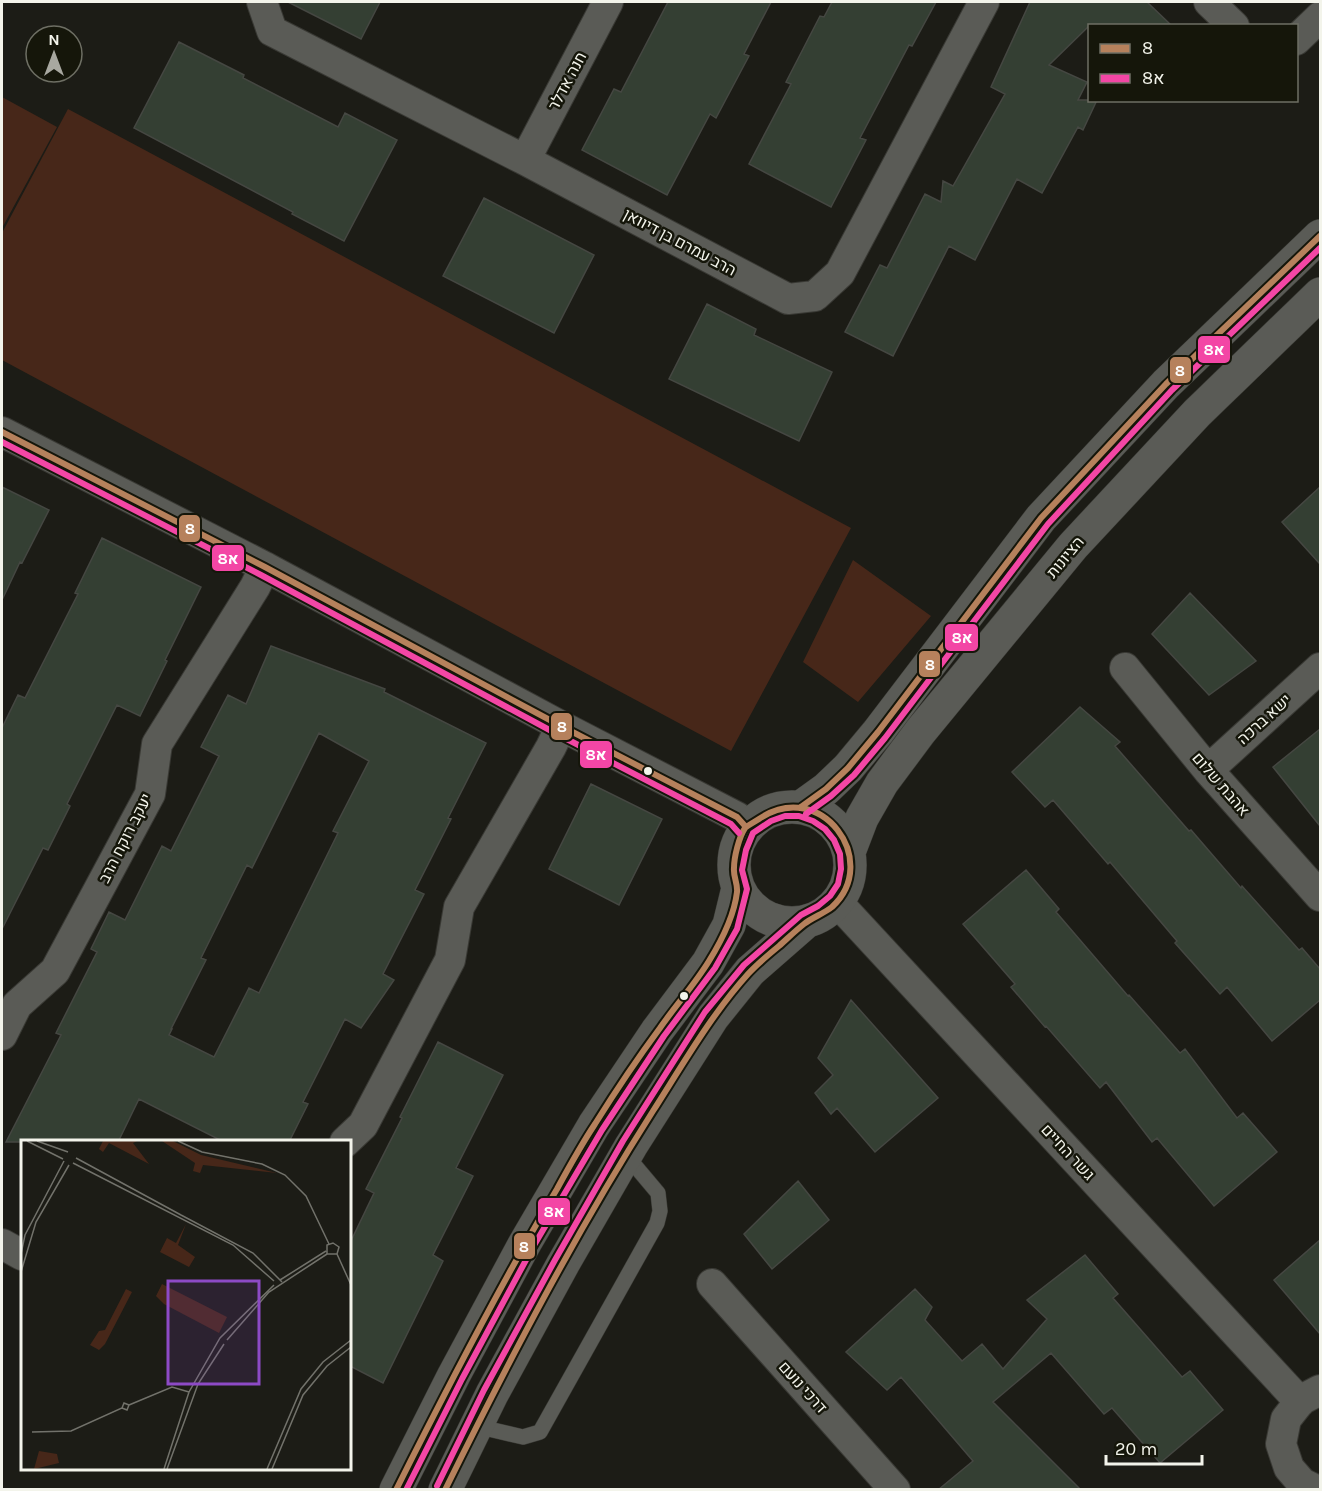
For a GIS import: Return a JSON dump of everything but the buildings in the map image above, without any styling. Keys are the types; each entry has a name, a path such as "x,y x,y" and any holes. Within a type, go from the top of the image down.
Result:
{"street":[{"name":"הרב עמרם בן דיוואן","path":"262,2 272,32 525,160 788,298 815,296 840,273 984,2"},
{"name":"חנה אדלר","path":"525,160 608,2"},
{"path":"1209,2 1232,24"},
{"path":"1298,38 1320,17"},
{"path":"801,807 826,789 848,768 878,732 1041,518 1167,384 1320,236"},
{"name":"הציונות","path":"849,852 862,818 882,783 920,732 1073,546 1197,413 1320,294"},
{"path":"2,432 265,567 561,726 737,817 746,827"},
{"name":"יעקב רוקח הרב","path":"2,1035 18,1005 55,971 150,794 157,744 255,587 265,567"},
{"name":"אהבת שלום","path":"1125,668 1208,770 1320,896"},
{"name":"ישא ברכה","path":"1208,770 1320,668"},
{"path":"347,1140 363,1125 450,960 459,907 561,726"},
{"path":"445,1490 476,1426 563,1264 626,1155 713,1017 750,971 806,922 823,914 837,902 846,887 850,870 849,852 842,835 831,822 817,813 801,807 783,807 767,813 746,827 737,847 733,871 738,888 748,904 757,912 769,919 787,923 806,922"},
{"path":"396,1490 454,1375 525,1243 594,1125 657,1030 708,963 729,925 738,888"},
{"name":"גשר החיים","path":"837,902 1310,1396"},
{"path":"2,1244 21,1254"},
{"name":"דרכי נועם","path":"712,1284 895,1490"},
{"path":"1296,1485 1281,1444 1286,1419 1310,1396"}],"lane":[{"path":"476,1426 523,1437 540,1432 652,1233 660,1211 658,1193 626,1155"}],"shaded area":[{"path":"2,97 57,127 2,228"},
{"path":"68,109 851,528 731,751 2,360 2,233"},
{"path":"853,560 931,616 858,702 803,662"}],"transit line":[{"name":"8","path":"801,807 826,789 848,768 878,732 1041,518 1166,384 1320,236"},
{"name":"8א","path":"806,814 854,775 885,738 1048,524 1172,390 1320,248"},
{"name":"8","path":"2,432 265,567 561,726 737,817 746,827"},
{"name":"8א","path":"2,442 261,575 557,734 731,824 739,833"},
{"name":"8","path":"396,1490 494,1300 580,1148 626,1076 698,978 727,928 737,889 734,871 735,858 745,828 782,809 804,809 823,816 838,830 847,848 850,868 846,888 832,907 804,924 751,970 698,1040 570,1250 445,1490"},
{"name":"8א","path":"406,1490 533,1247 602,1130 664,1036 715,968 737,929 747,889 742,870 746,850 753,833 771,821 785,816 799,816 813,821 825,829 834,840 840,854 841,869 838,884 830,896 801,915 744,965 705,1012 623,1141 555,1260 484,1390 437,1486"}]}
